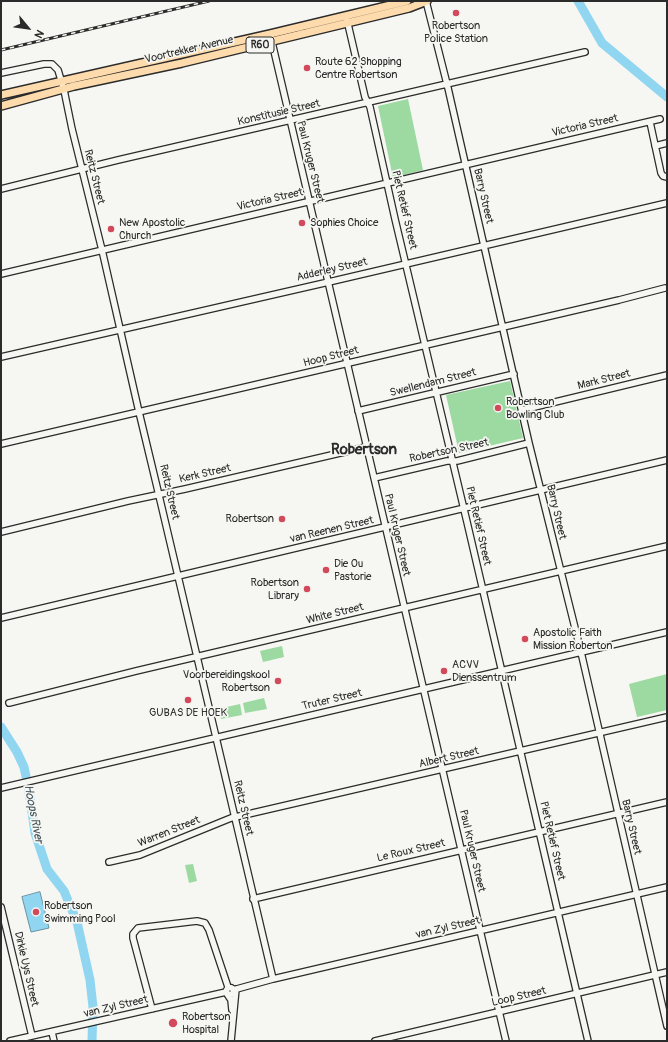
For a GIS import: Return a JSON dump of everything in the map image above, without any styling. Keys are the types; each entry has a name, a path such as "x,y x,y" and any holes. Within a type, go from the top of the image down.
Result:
{"main road":[{"name":"Voortrekker Avenue","path":"1,106 272,42 406,1"},
{"name":"Voortrekker Avenue","path":"1,95 270,34 409,8 427,1"},
{"path":"17,92 18,102"}],"street":[{"name":"Barry Street","path":"427,1 529,443 581,652 667,1026"},
{"name":"Piet Retief Street","path":"347,20 365,97 370,107 588,1041"},
{"name":"Paul Kruger Street","path":"270,34 506,1041"},
{"name":"Konstitusie Street","path":"1,189 585,52"},
{"name":"Reitz Street","path":"1,73 44,64 52,64 57,68 64,90 138,412 159,494 196,657 273,979"},
{"name":"Victoria Street","path":"1,274 660,119"},
{"path":"650,122 661,173 666,177"},
{"path":"655,146 667,143"},
{"name":"Adderley Street","path":"1,357 120,331 667,203"},
{"name":"Hoop Street","path":"1,444 665,288"},
{"name":"Swellendam Street","path":"358,411 514,374"},
{"name":"Mark Street","path":"522,410 667,375"},
{"name":"Robertson Street","path":"374,478 529,443"},
{"name":"Kerk Street","path":"1,532 366,447"},
{"name":"van Reenen Street","path":"1,618 667,460"},
{"name":"White Street","path":"9,703 136,671 667,546"},
{"name":"Truter Street","path":"1,788 34,779 667,632"},
{"name":"Albert Street","path":"235,818 667,717"},
{"name":"Le Roux Street","path":"254,899 667,802"},
{"name":"Warren Street","path":"109,862 140,855 214,824 235,818"},
{"name":"van Zyl Street","path":"10,1041 85,1025 273,979 667,887"},
{"name":"Dirkie Uys Street","path":"1,907 32,1036"},
{"path":"152,1009 133,934 138,928 197,921 205,924 209,930 235,1007 232,1015"},
{"name":"Loop Street","path":"375,1041 667,972"},
{"path":"230,990 232,1015 231,1041"},
{"path":"52,1032 54,1041"}],"green space":[{"path":"408,99 423,170 393,178 378,106"},
{"path":"510,381 523,438 459,453 446,395"},
{"path":"282,646 284,657 263,662 260,651"},
{"path":"667,674 667,710 637,717 629,684"},
{"path":"264,698 267,709 245,713 243,703"},
{"path":"240,704 242,715 221,719 218,709"},
{"path":"193,864 197,881 189,883 185,865"}],"water":[{"name":"Robertson Swimming Pool","path":"40,892 49,928 31,932 22,897"}],"waterway":[{"path":"578,1 602,43 667,97"},
{"name":"Hoops River","path":"1,727 17,752 24,767 35,833 47,869 64,891 77,922 90,980 93,1007 92,1041"}],"railway":[{"path":"1,50 209,1"}],"place":[{"name":"Robertson Police Station","path":"456,13"},
{"name":"Route 62 Shopping Centre Robertson","path":"307,68"},
{"name":"Sophies Choice","path":"302,223"},
{"name":"New Apostolic Church","path":"111,229"},
{"name":"Robertson Bowling Club","path":"498,408"},
{"name":"Robertson","path":"282,519"},
{"name":"Die Ou Pastorie","path":"326,570"},
{"name":"Robertson Library","path":"307,589"},
{"name":"Apostolic Faith Mission Roberton","path":"525,639"},
{"name":"ACVV Dienssentrum","path":"444,671"},
{"name":"Voorbereidingskool Robertson","path":"278,681"},
{"name":"GUBAS DE HOEK","path":"188,700"},
{"name":"Robertson Swimming Pool","path":"36,912"},
{"name":"Robertson Hospital","path":"173,1023"}],"district":[{"name":"Robertson","path":"364,450"}]}
